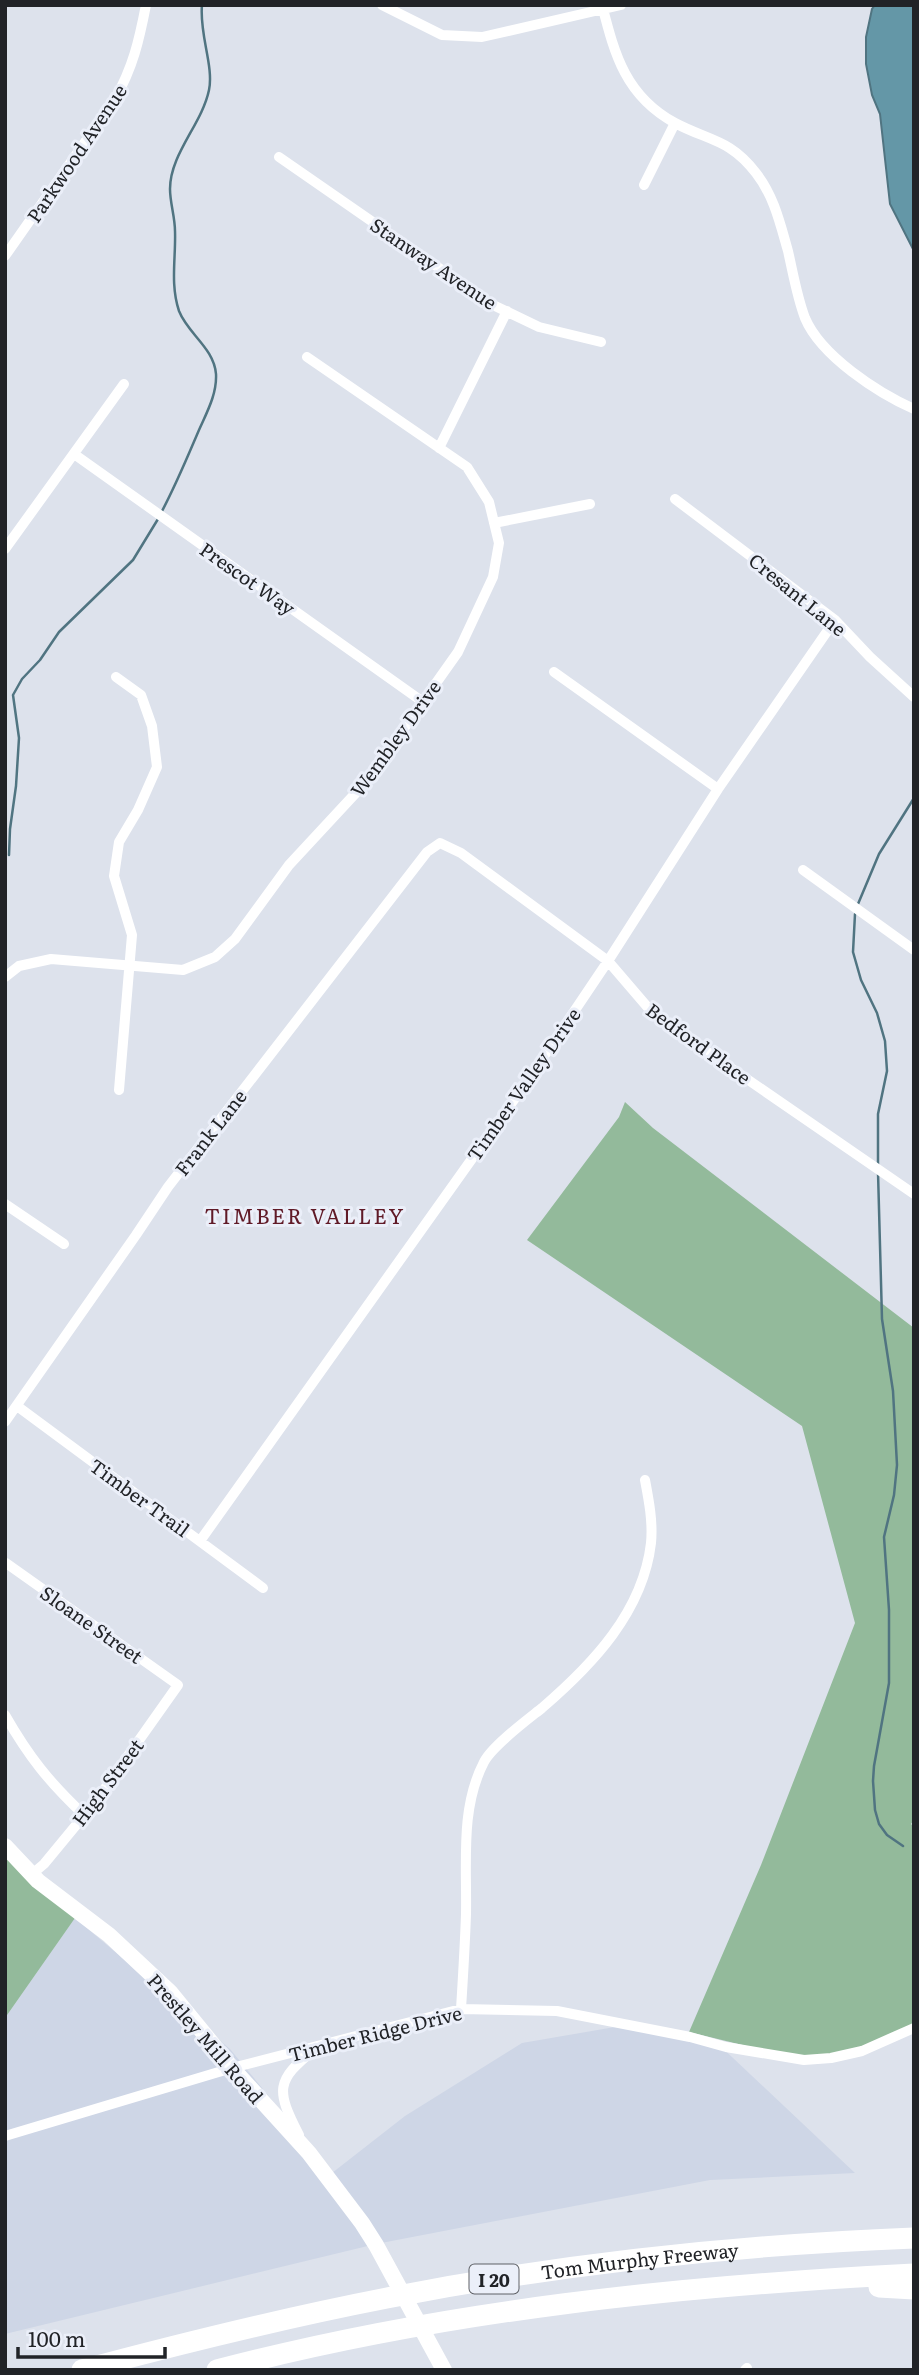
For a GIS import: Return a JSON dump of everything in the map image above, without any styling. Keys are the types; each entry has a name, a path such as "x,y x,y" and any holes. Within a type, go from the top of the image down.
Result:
{"highway":[{"name":"Tom Murphy Freeway","path":"82,2370 190,2341 308,2314 488,2280 710,2252 914,2238"},
{"name":"Tom Murphy Freeway","path":"216,2370 400,2329 519,2309 775,2281 914,2274"},
{"path":"775,2281 914,2289"}],"street":[{"name":"Parkwood Avenue","path":"5,256 116,99 138,49 146,5"},
{"path":"382,5 442,35 482,37 621,5"},
{"path":"603,8 615,54 636,93 675,123 729,146 756,173 769,192 806,319 817,338 847,368 894,400 914,410"},
{"path":"644,185 675,123"},
{"name":"Stanway Avenue","path":"279,157 491,304 539,327 601,342"},
{"path":"439,448 507,311"},
{"name":"Wembley Drive","path":"5,977 19,966 51,959 183,970 215,957 235,939 289,865 366,782 458,652 493,577 499,543 489,502 467,467 307,357"},
{"path":"5,549 124,384"},
{"name":"Prescot Way","path":"74,454 422,702"},
{"name":"Cresant Lane","path":"675,499 835,620 914,697"},
{"path":"494,523 590,504"},
{"name":"Timber Valley Drive","path":"200,1541 528,1080 718,789 835,620"},
{"path":"554,672 718,789"},
{"path":"116,677 141,695 152,726 158,766 138,810 119,842 114,876 132,935 119,1090"},
{"name":"Bedford Place","path":"427,852 440,843 461,853 608,961 649,1010 667,1024 914,1194"},
{"name":"Frank Lane","path":"5,1422 168,1187 427,852"},
{"path":"803,870 914,950"},
{"path":"5,1204 64,1244"},
{"name":"Timber Trail","path":"17,1406 264,1588"},
{"path":"461,2009 468,1813 475,1783 485,1759 581,1673 620,1624 633,1601 646,1568 651,1542 651,1511 645,1480"},
{"name":"Sloane Street","path":"6,1564 178,1685"},
{"name":"High Street","path":"31,1875 44,1864 84,1815 178,1685"},
{"path":"5,1715 32,1759 55,1788 84,1815"},
{"name":"Prestley Mill Road","path":"5,1846 31,1875 109,1935 170,1992 232,2068 309,2153 362,2223 443,2367"},
{"name":"Timber Ridge Drive","path":"5,2136 232,2068 461,2009 557,2011 690,2037 726,2047 804,2060 831,2058 862,2051 914,2028"},
{"name":"Prestley Mill Road","path":"309,2153 285,2107 284,2082 292,2068 317,2047"}],"shaded area":[{"path":"75,1918 230,2049 332,2173 405,2116 522,2043 615,2027 715,2041 855,2173 710,2180 376,2244 5,2334 5,2018"}],"green space":[{"path":"625,1102 653,1128 914,1328 914,1820 911,1824 914,1827 914,2028 862,2051 804,2060 689,2032 761,1865 855,1623 802,1426 527,1240 619,1117"},
{"path":"5,1845 75,1918 5,2018"}],"water":[{"path":"875,5 914,5 914,251 890,204 880,114 872,95 866,64 866,37"}],"waterway":[{"path":"161,513 208,410 216,381 211,356 188,327 176,301 175,226 170,189 171,176 180,151 200,115 209,90 210,71 202,5"},
{"path":"9,855 19,738 13,695 22,679 40,660 59,632 133,560 158,519"},
{"path":"858,904 879,854 914,798"},
{"path":"855,914 853,952 885,1041 887,1071 878,1114 878,1166"},
{"path":"878,1172 882,1319 893,1391 897,1465 894,1495 884,1537 889,1610 889,1683 873,1781 879,1824 887,1835 903,1846"}],"district":[{"name":"TIMBER VALLEY","path":"305,1214"}]}
